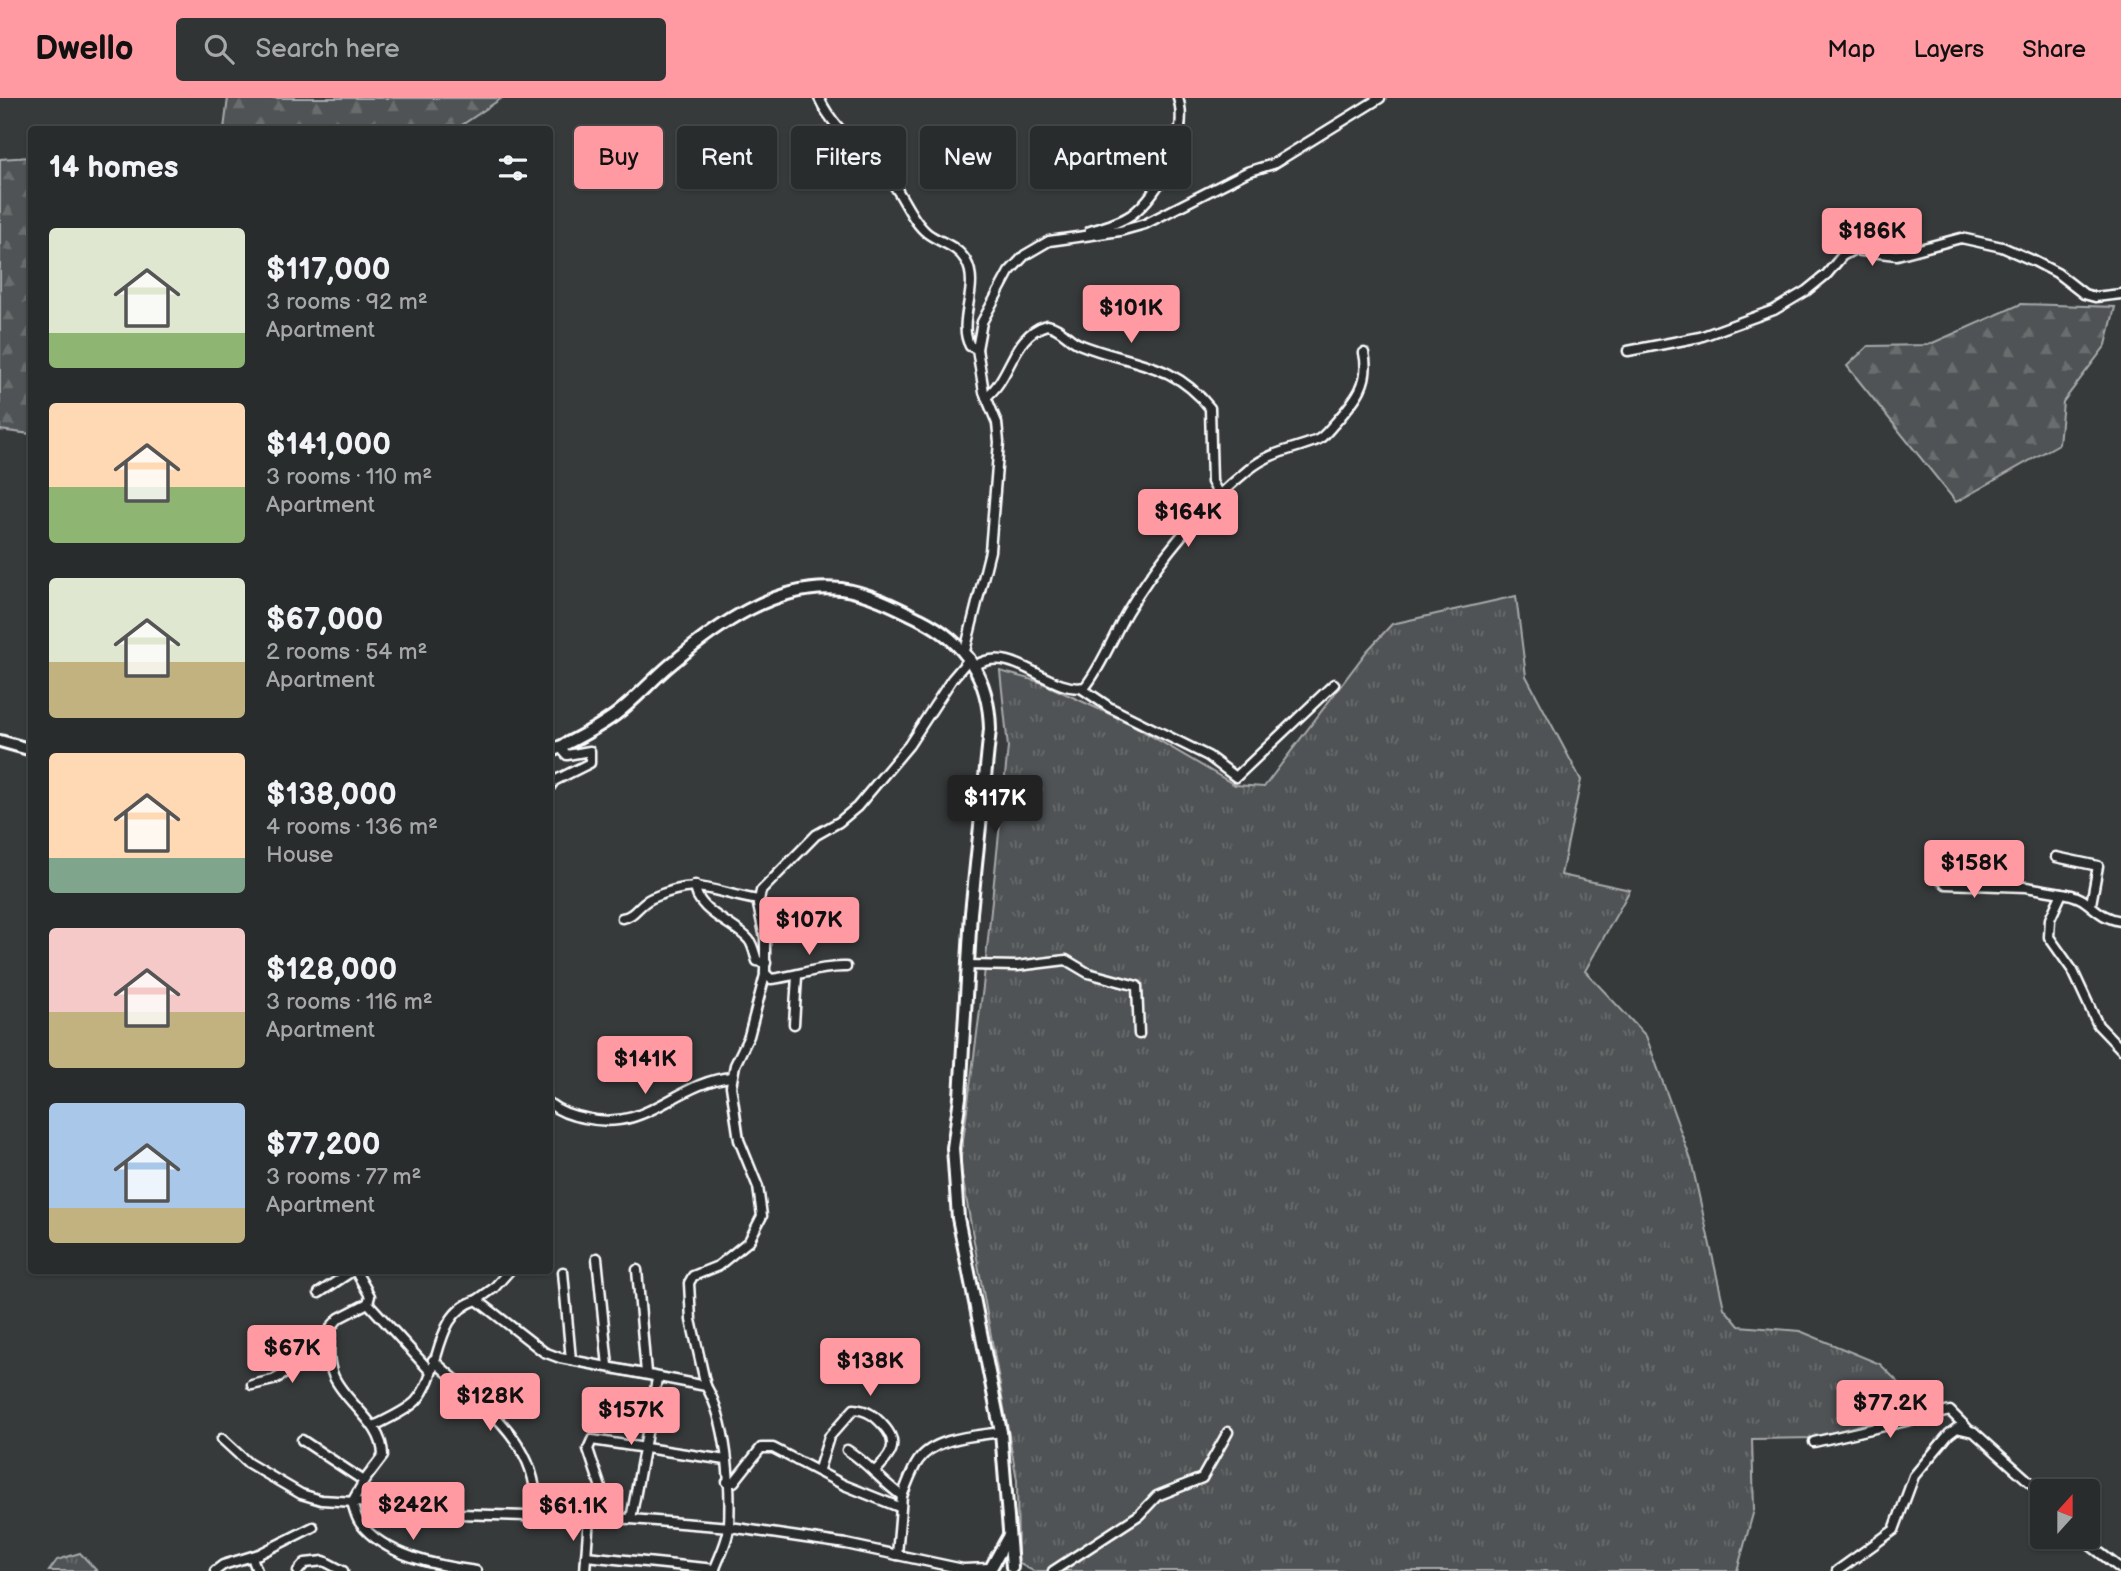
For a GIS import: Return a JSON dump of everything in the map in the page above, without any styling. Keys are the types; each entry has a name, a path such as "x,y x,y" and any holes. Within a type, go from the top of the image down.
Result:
{"street":[{"path":"818,98 846,136 894,186 927,233 956,249 965,260 971,278 966,335 970,346 977,349"},
{"path":"586,1556 715,1570 730,1527 726,1460 720,1418 706,1386 691,1320 689,1283 693,1276 719,1266 749,1241 762,1216 762,1202 734,1116 732,1077 749,1036 766,968 765,938 758,900 765,885 816,835 839,822 857,807 909,744 952,679 970,658 990,551 998,473 997,423 986,397 977,349 982,322 992,299 1018,261 1037,246 1125,219 1156,190 1180,133 1182,119 1178,98"},
{"path":"1074,236 1120,231 1145,223 1219,185 1289,156 1380,98"},
{"path":"1628,351 1700,337 1774,310 1806,291 1827,274 1842,256 1853,250 1897,255 1961,238 2002,247 2032,260 2057,272 2084,294 2095,297 2121,294"},
{"path":"986,397 998,386 1016,348 1042,326 1058,328 1074,342 1092,349 1164,369 1210,408 1212,482 1219,495"},
{"path":"1081,688 1088,683 1155,566 1219,495 1268,456 1318,440 1325,435 1360,393 1367,374 1364,353"},
{"path":"554,749 612,718 717,628 746,611 790,594 841,589 873,598 925,622 970,658 988,702 990,729 967,965 954,1174 958,1218 1001,1432 1013,1569"},
{"path":"970,658 1004,660 1081,688 1109,707 1209,756 1236,777 1334,684"},
{"path":"0,741 28,749"},
{"path":"553,782 590,763 590,751 567,755 554,749"},
{"path":"2056,857 2098,866 2091,904"},
{"path":"1946,859 1939,878 1946,884 2026,887 2062,892 2083,897 2101,916 2121,921"},
{"path":"622,918 634,915 644,901 680,887 695,885 758,900"},
{"path":"695,885 696,892 722,922 747,937 757,961 766,968 771,979 797,976 823,966 846,967"},
{"path":"2062,892 2050,919 2049,937 2073,971 2090,1011 2121,1049"},
{"path":"967,965 1017,966 1066,960 1088,973 1131,982 1137,986 1139,993 1139,1034"},
{"path":"794,1024 797,976"},
{"path":"2109,1036 2121,1038"},
{"path":"553,1105 589,1119 624,1122 709,1081 732,1077"},
{"path":"597,1258 608,1366"},
{"path":"637,1270 646,1373"},
{"path":"563,1272 570,1360"},
{"path":"319,1293 349,1274"},
{"path":"357,1274 370,1296 368,1303 334,1322 330,1366 342,1391 374,1426 383,1456 352,1502 359,1522 397,1550 438,1566 476,1571"},
{"path":"374,1426 415,1401 455,1314 494,1288 506,1274"},
{"path":"477,1300 544,1352 570,1360 646,1373 657,1379 706,1386"},
{"path":"368,1303 430,1371"},
{"path":"433,1360 508,1429 520,1444 534,1475 538,1493 535,1516"},
{"path":"251,1385 272,1380 295,1368 330,1366"},
{"path":"632,1519 657,1379"},
{"path":"819,1469 829,1437 854,1409 871,1414 892,1434 894,1441 890,1455 874,1472"},
{"path":"1814,1443 1950,1411 2030,1483"},
{"path":"1836,1571 1894,1530 1914,1476 1952,1430 1968,1429"},
{"path":"897,1555 899,1507 918,1461 932,1449 953,1440 1001,1432"},
{"path":"1053,1571 1139,1515 1157,1496 1202,1478 1228,1432"},
{"path":"222,1439 248,1463 301,1494 321,1500 389,1504 425,1513 611,1518 730,1527 846,1544 964,1570 989,1568 1002,1563 1013,1569"},
{"path":"611,1518 592,1464 589,1443 597,1439 726,1460"},
{"path":"302,1440 364,1481"},
{"path":"727,1482 734,1482 761,1448 766,1447 819,1469 844,1485 899,1507"},
{"path":"847,1450 865,1461 902,1496"},
{"path":"585,1571 589,1517"},
{"path":"215,1571 223,1565 252,1557 313,1527"},
{"path":"989,1568 1009,1534"},
{"path":"2095,1549 2121,1569"},
{"path":"252,1557 257,1571"},
{"path":"298,1571 305,1563 320,1561 343,1571"},
{"path":"320,1561 320,1571"}],"green space":[{"path":"228,98 502,98 460,126 224,126"},
{"path":"28,157 28,434 0,430 0,159"},
{"path":"2021,304 2115,307 2106,345 2063,402 2059,444 1956,502 1847,366 1868,346 1928,345"},
{"path":"1516,596 1526,676 1581,780 1561,875 1630,890 1585,971 1646,1036 1691,1160 1724,1308 1739,1326 1800,1331 1880,1364 1923,1407 1814,1438 1752,1439 1754,1510 1737,1571 1033,1571 1018,1563 1017,1480 960,1164 983,987 1008,747 1000,671 1040,682 1129,723 1235,785 1264,787 1367,651 1392,624"},
{"path":"80,1553 97,1571 49,1571 57,1560"}]}
